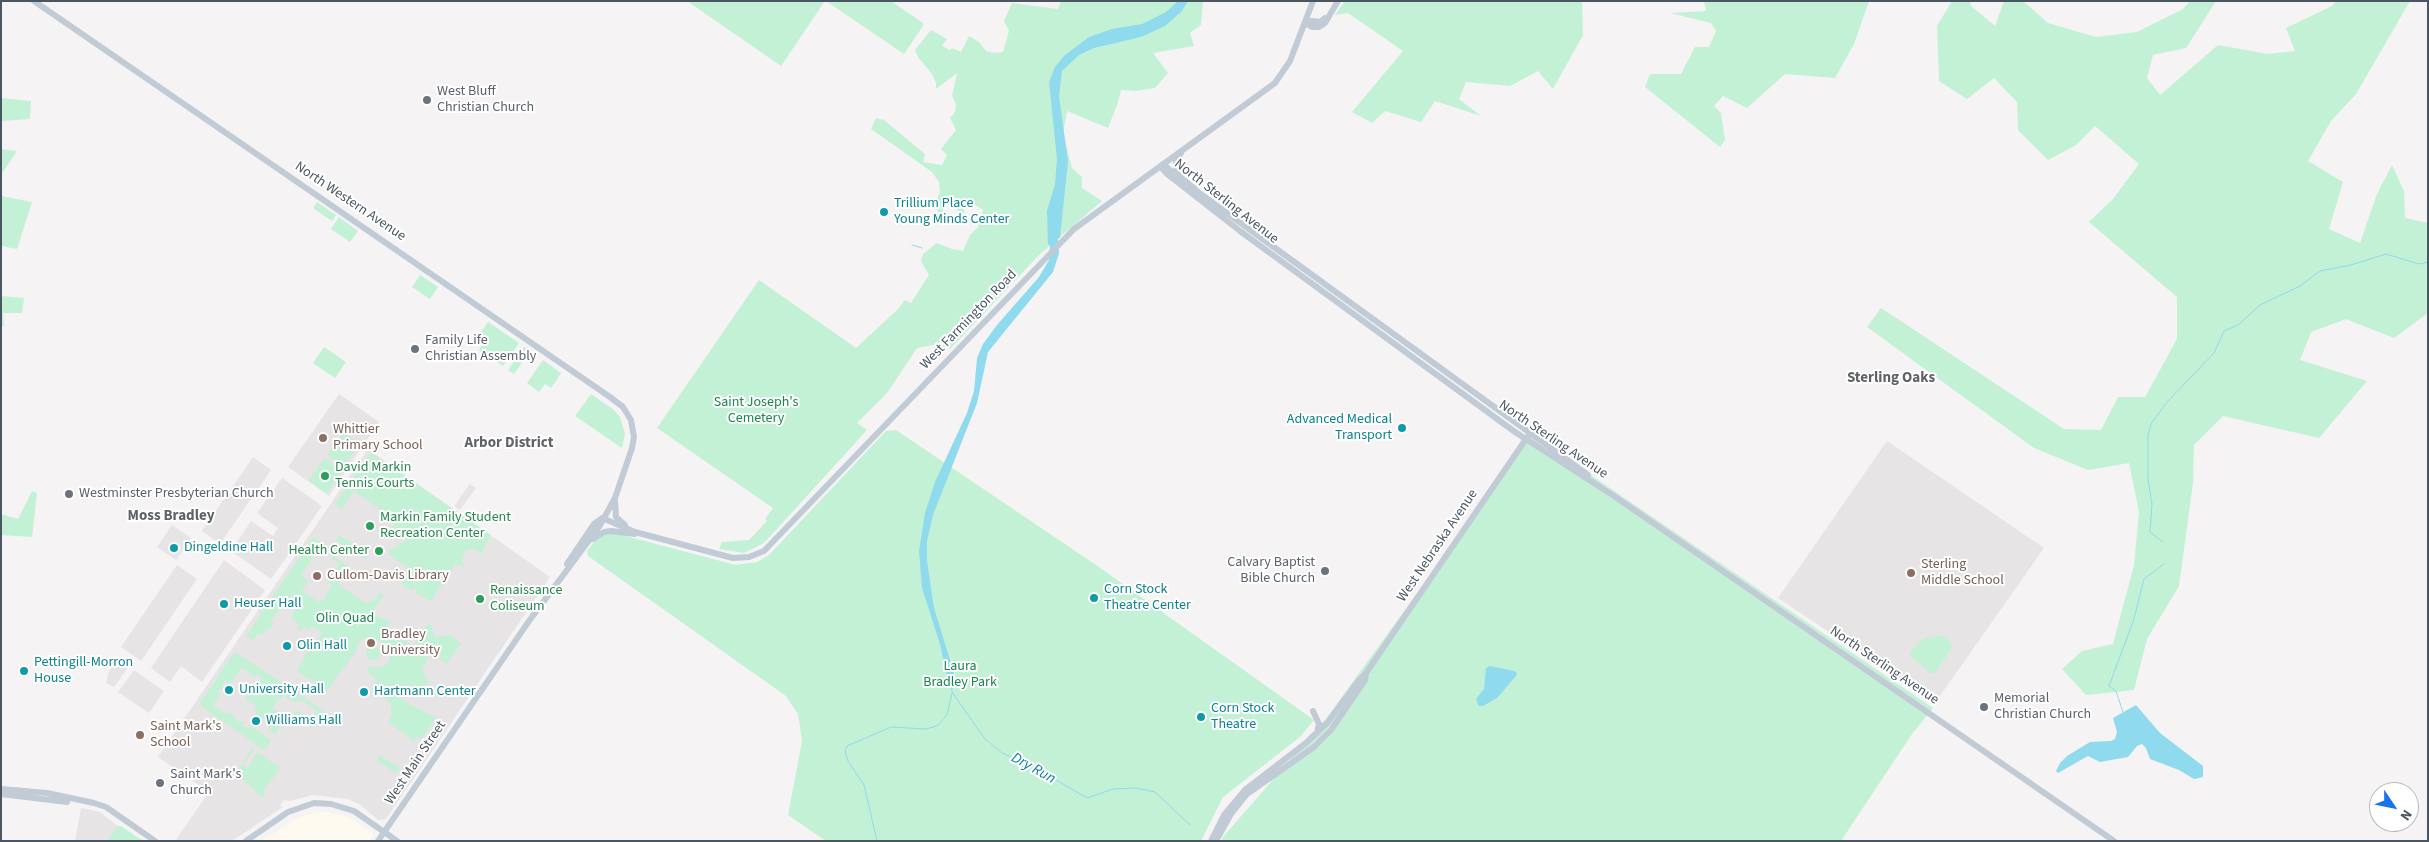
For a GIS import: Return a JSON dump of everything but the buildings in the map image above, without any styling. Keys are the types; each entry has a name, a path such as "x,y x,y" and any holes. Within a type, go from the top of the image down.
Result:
{"main road":[{"name":"North Western Avenue","path":"34,1 610,397 627,412 633,428"},
{"name":"West Farmington Road","path":"602,518 639,534 733,558 749,558 763,552 1061,242 1087,218 1275,83 1290,61 1313,1"},
{"path":"1306,23 1312,21 1320,22 1338,1"},
{"path":"1191,144 1178,158 1176,170 1182,179 1200,194"},
{"name":"North Sterling Avenue","path":"1163,164 1200,194 1614,496"},
{"name":"North Sterling Avenue","path":"1163,164 1162,168 1167,174 1240,231 1526,440 1614,496 2114,841"},
{"name":"West Main Street","path":"378,841 562,576 587,544 615,498 632,448 633,428"},
{"name":"West Nebraska Avenue","path":"1210,841 1224,815 1244,790 1317,734 1366,673 1530,433"},
{"path":"615,498 616,517 639,534"},
{"name":"West Main Street","path":"562,576 589,532 602,518"},
{"path":"587,544 604,532 611,531 628,535 639,534"},
{"name":"West Nebraska Avenue","path":"1216,841 1231,814 1247,794 1314,746 1330,730 1365,680 1366,673"},
{"path":"1313,712 1319,724 1317,734"},
{"path":"1,789 98,804 155,841"},
{"path":"1,794 46,796"},
{"path":"246,841 288,812 314,803 345,807 397,841"}],"shaded area":[{"name":"Whittier Primary School","path":"339,394 379,422 329,496 288,467"},
{"name":"Sterling Middle School","path":"1887,441 2044,548 1935,703 1778,598"},
{"name":"Bradley University","path":"368,449 550,577 386,819 378,820 359,804 347,799 313,795 290,801 284,800 280,805 283,807 232,841 175,841 209,792 158,757"},
{"path":"253,457 271,470 220,544 202,531"},
{"path":"282,478 322,506 271,579 231,551 251,521 273,536 278,528 257,513"},
{"path":"470,484 476,488 460,510 454,506"},
{"path":"172,525 191,538 176,560 157,547"},
{"path":"224,560 265,590 202,682 181,666 170,682 151,668"},
{"path":"177,565 197,579 141,661 121,647"},
{"path":"118,659 129,666 114,687 106,683 109,671"},
{"path":"134,670 164,691 149,713 118,692"},
{"path":"81,808 100,812 137,841 75,841"},
{"path":"322,811 347,816 373,833 373,836 370,841 262,841 298,817"}],"green space":[{"path":"687,1 825,1 781,66"},
{"path":"826,1 891,1 923,23 923,26 904,54"},
{"name":"Saint Joseph's Cemetery","path":"1061,1 1203,1 1201,25 1190,33 1194,46 1153,53 1168,73 1155,88 1136,91 1121,90 1108,128 1067,111 1063,133 1072,168 1082,177 1082,188 1102,201 1041,253 950,349 933,345 917,348 887,393 857,423 867,430 764,543 744,553 719,549 722,542 749,540 767,521 765,519 773,508 657,428 759,280 856,348 897,310 905,300 911,303 929,275 921,261 923,254 937,243 963,251 970,235 978,227 983,210 968,200 964,201 964,214 944,202 941,222 935,203 940,192 939,182 932,172 871,129 876,118 884,120 925,154 923,162 942,165 947,155 941,149 956,130 950,118 955,112 956,104 952,96 957,73 936,89 936,83 932,74 918,57 915,50 931,30 947,39 942,46 950,50 952,48 961,52 969,36 979,42 986,51 994,53 1003,52 1009,31 1004,21 1012,3 1058,9"},
{"path":"1345,1 1582,1 1583,35 1553,89 1538,71 1510,86 1466,82 1459,99 1481,116 1435,101 1421,122 1385,111 1372,123 1352,112 1403,51 1348,13 1335,15"},
{"path":"1704,1 1869,1 1854,44 1835,78 1785,74 1747,108 1723,96 1714,106 1721,113 1725,140 1720,147 1645,87 1650,74 1681,74 1695,47 1709,47 1716,31 1711,23 1670,13 1706,11"},
{"path":"1952,1 1970,1 1971,6 1995,26 2004,1 2023,1 2048,23 2096,37 2137,32 2183,9 2190,1 2216,1 2186,48 2153,55 2147,78 2160,95 2218,45 2268,54 2295,51 2286,28 2332,6 2336,1 2410,1 2356,94 2331,121 2308,161 2343,182 2329,229 2360,243 2377,194 2392,165 2404,191 2405,218 2428,223 2428,313 2394,338 2346,319 2311,332 2300,360 2367,381 2319,438 2223,416 2194,445 2193,483 2179,586 2147,639 2134,690 2086,695 2062,669 2082,651 2113,644 2134,565 2139,512 2129,463 2088,470 2034,448 1867,327 1881,308 2064,429 2101,430 2118,397 2145,397 2177,339 2177,297 2089,222 2113,199 2139,164 2095,126 2076,145 2048,160 2018,130 2017,102 1994,78 1967,99 1939,81 1937,26"},
{"path":"1,98 31,101 30,119 1,121"},
{"path":"1,149 17,151 1,175"},
{"path":"1,196 32,202 17,249 1,246"},
{"path":"317,202 336,215 332,221 313,208"},
{"path":"339,217 358,231 350,242 331,229"},
{"path":"420,275 438,287 430,299 412,287"},
{"path":"1,290 2,296 24,298 22,313 3,313 4,326 1,326"},
{"path":"488,322 519,343 503,366 479,350 484,341 478,337"},
{"path":"324,347 346,362 335,378 313,363"},
{"path":"524,347 530,351 514,374 508,370"},
{"path":"543,360 561,373 551,388 545,384 539,392 527,383"},
{"path":"591,394 614,410 620,417 625,434 622,448 575,416"},
{"name":"Laura Bradley Park","path":"896,430 1096,565 1314,720 1300,737 1223,797 1201,841 826,841 788,815 802,741 798,714 786,696 588,556 587,551 595,541 605,534 614,533 736,565 757,562 769,555 886,431"},
{"name":"David Markin Tennis Courts","path":"345,432 360,445 343,466 329,456 328,453"},
{"path":"1532,435 1933,708 1912,734 1841,841 1222,841 1223,837 1325,720"},
{"path":"371,453 491,535 481,554 472,548 464,552 462,560 464,568 456,563 431,601 416,593 418,590 414,588 412,591 403,585 400,578 407,567 389,555 389,551 405,541 401,528 388,535 387,533 397,521 354,491 342,509 335,504"},
{"name":"David Markin Tennis Courts","path":"326,459 341,471 328,492 325,493 309,480 323,460"},
{"path":"32,491 37,493 32,537 1,535 1,514 18,519"},
{"path":"339,535 368,555 365,559 336,540"},
{"name":"Olin Quad","path":"313,537 323,543 301,575 308,581 302,591 319,602 323,600 332,586 328,581 340,564 331,559 333,556 347,565 341,574 345,578 342,578 339,583 340,586 366,603 374,600 380,592 384,595 371,613 390,622 382,638 388,630 413,646 427,625 431,625 435,637 449,635 461,643 447,664 440,659 441,656 432,651 422,669 428,682 419,691 407,686 401,699 436,718 422,739 417,736 414,741 388,722 392,716 390,703 384,695 384,689 375,684 378,680 369,673 368,666 381,668 389,662 391,653 380,641 369,637 359,641 356,651 327,691 297,671 308,650 323,633 312,626 309,630 304,627 300,631 297,629 299,625 291,617 302,601 292,594 270,621 274,624 270,629 268,628 263,634 257,634 253,640 246,636"},
{"path":"1939,635 1947,638 1953,646 1935,673 1931,673 1910,656 1911,651 1922,639"},
{"path":"370,646 376,646 380,653 376,660 370,660 366,656 366,650"},
{"path":"234,653 237,653 324,711 312,727 293,715 296,710 310,719 314,716 316,710 302,700 295,702 283,695 279,700 277,699 273,708 286,717 275,734 268,729 275,719 269,715 265,720 255,713 256,706 246,699 249,691 254,694 258,689 262,678 257,674 254,677 242,667 230,684 224,681 222,688 217,692 220,694 213,705 224,713 233,714 236,721 244,722 242,725 248,729 251,726 271,740 264,750 201,706 200,703"},
{"path":"252,748 254,750 242,765 248,769 257,752 280,768 265,789 263,798 236,773"},
{"path":"379,755 400,768 396,773 378,761"},
{"path":"118,826 121,826 143,841 107,841"}],"water":[{"path":"1178,1 1188,1 1182,11 1165,26 1141,37 1094,48 1079,55 1062,71 1059,96 1068,161 1060,238 1058,238 1059,253 1053,272 988,352 977,403 933,515 927,541 927,561 934,608 954,673 950,676 946,673 940,644 922,588 919,551 925,513 935,482 967,413 974,391 977,358 983,344 1039,277 1049,260 1050,244 1048,245 1047,211 1055,184 1057,159 1049,82 1055,67 1064,56 1089,37 1112,29 1142,24 1166,12"},
{"path":"1490,666 1517,673 1497,698 1483,706 1479,706 1476,699 1484,689 1486,668"},
{"path":"2136,705 2160,733 2203,766 2203,777 2194,779 2179,770 2150,759 2146,748 2142,744 2137,746 2128,757 2100,762 2088,756 2058,773 2056,771 2060,763 2067,756 2090,742 2111,741 2115,739 2117,732 2113,718"}],"waterway":[{"path":"912,245 922,248"},
{"path":"2163,542 2150,532 2152,504 2148,479 2148,435 2151,424 2167,402 2214,353 2224,331 2238,325 2260,305 2300,286 2320,271 2351,265 2386,254 2419,264 2428,262"},
{"path":"2123,712 2116,691 2109,686 2134,619 2144,579 2164,564"},
{"name":"Dry Run","path":"951,676 952,692 984,738 1002,753 1027,763 1087,798 1113,789 1136,788 1155,792 1190,825"},
{"path":"877,841 864,785 848,761 845,751 847,746 891,727 926,729 937,726 947,715 952,693"}],"place":[{"name":"West Bluff Christian Church","path":"427,100"},
{"name":"Trillium Place Young Minds Center","path":"884,212"},
{"name":"Family Life Christian Assembly","path":"415,349"},
{"name":"Advanced Medical Transport","path":"1402,428"},
{"name":"Whittier Primary School","path":"323,438"},
{"name":"David Markin Tennis Courts","path":"325,476"},
{"name":"Westminster Presbyterian Church","path":"69,494"},
{"name":"Markin Family Student Recreation Center","path":"370,526"},
{"name":"Dingeldine Hall","path":"174,548"},
{"name":"Health Center","path":"379,551"},
{"name":"Calvary Baptist Bible Church","path":"1325,571"},
{"name":"Sterling Middle School","path":"1911,573"},
{"name":"Cullom-Davis Library","path":"317,576"},
{"name":"Corn Stock Theatre Center","path":"1094,598"},
{"name":"Renaissance Coliseum","path":"480,599"},
{"name":"Heuser Hall","path":"224,604"},
{"name":"Bradley University","path":"371,643"},
{"name":"Olin Hall","path":"287,646"},
{"name":"Pettingill-Morron House","path":"24,671"},
{"name":"University Hall","path":"229,690"},
{"name":"Hartmann Center","path":"364,692"},
{"name":"Memorial Christian Church","path":"1984,707"},
{"name":"Corn Stock Theatre","path":"1201,717"},
{"name":"Williams Hall","path":"256,721"},
{"name":"Saint Mark's School","path":"140,735"},
{"name":"Saint Mark's Church","path":"160,783"}],"district":[{"name":"Sterling Oaks","path":"1891,379"},
{"name":"Arbor District","path":"509,444"},
{"name":"Moss Bradley","path":"171,517"}]}
